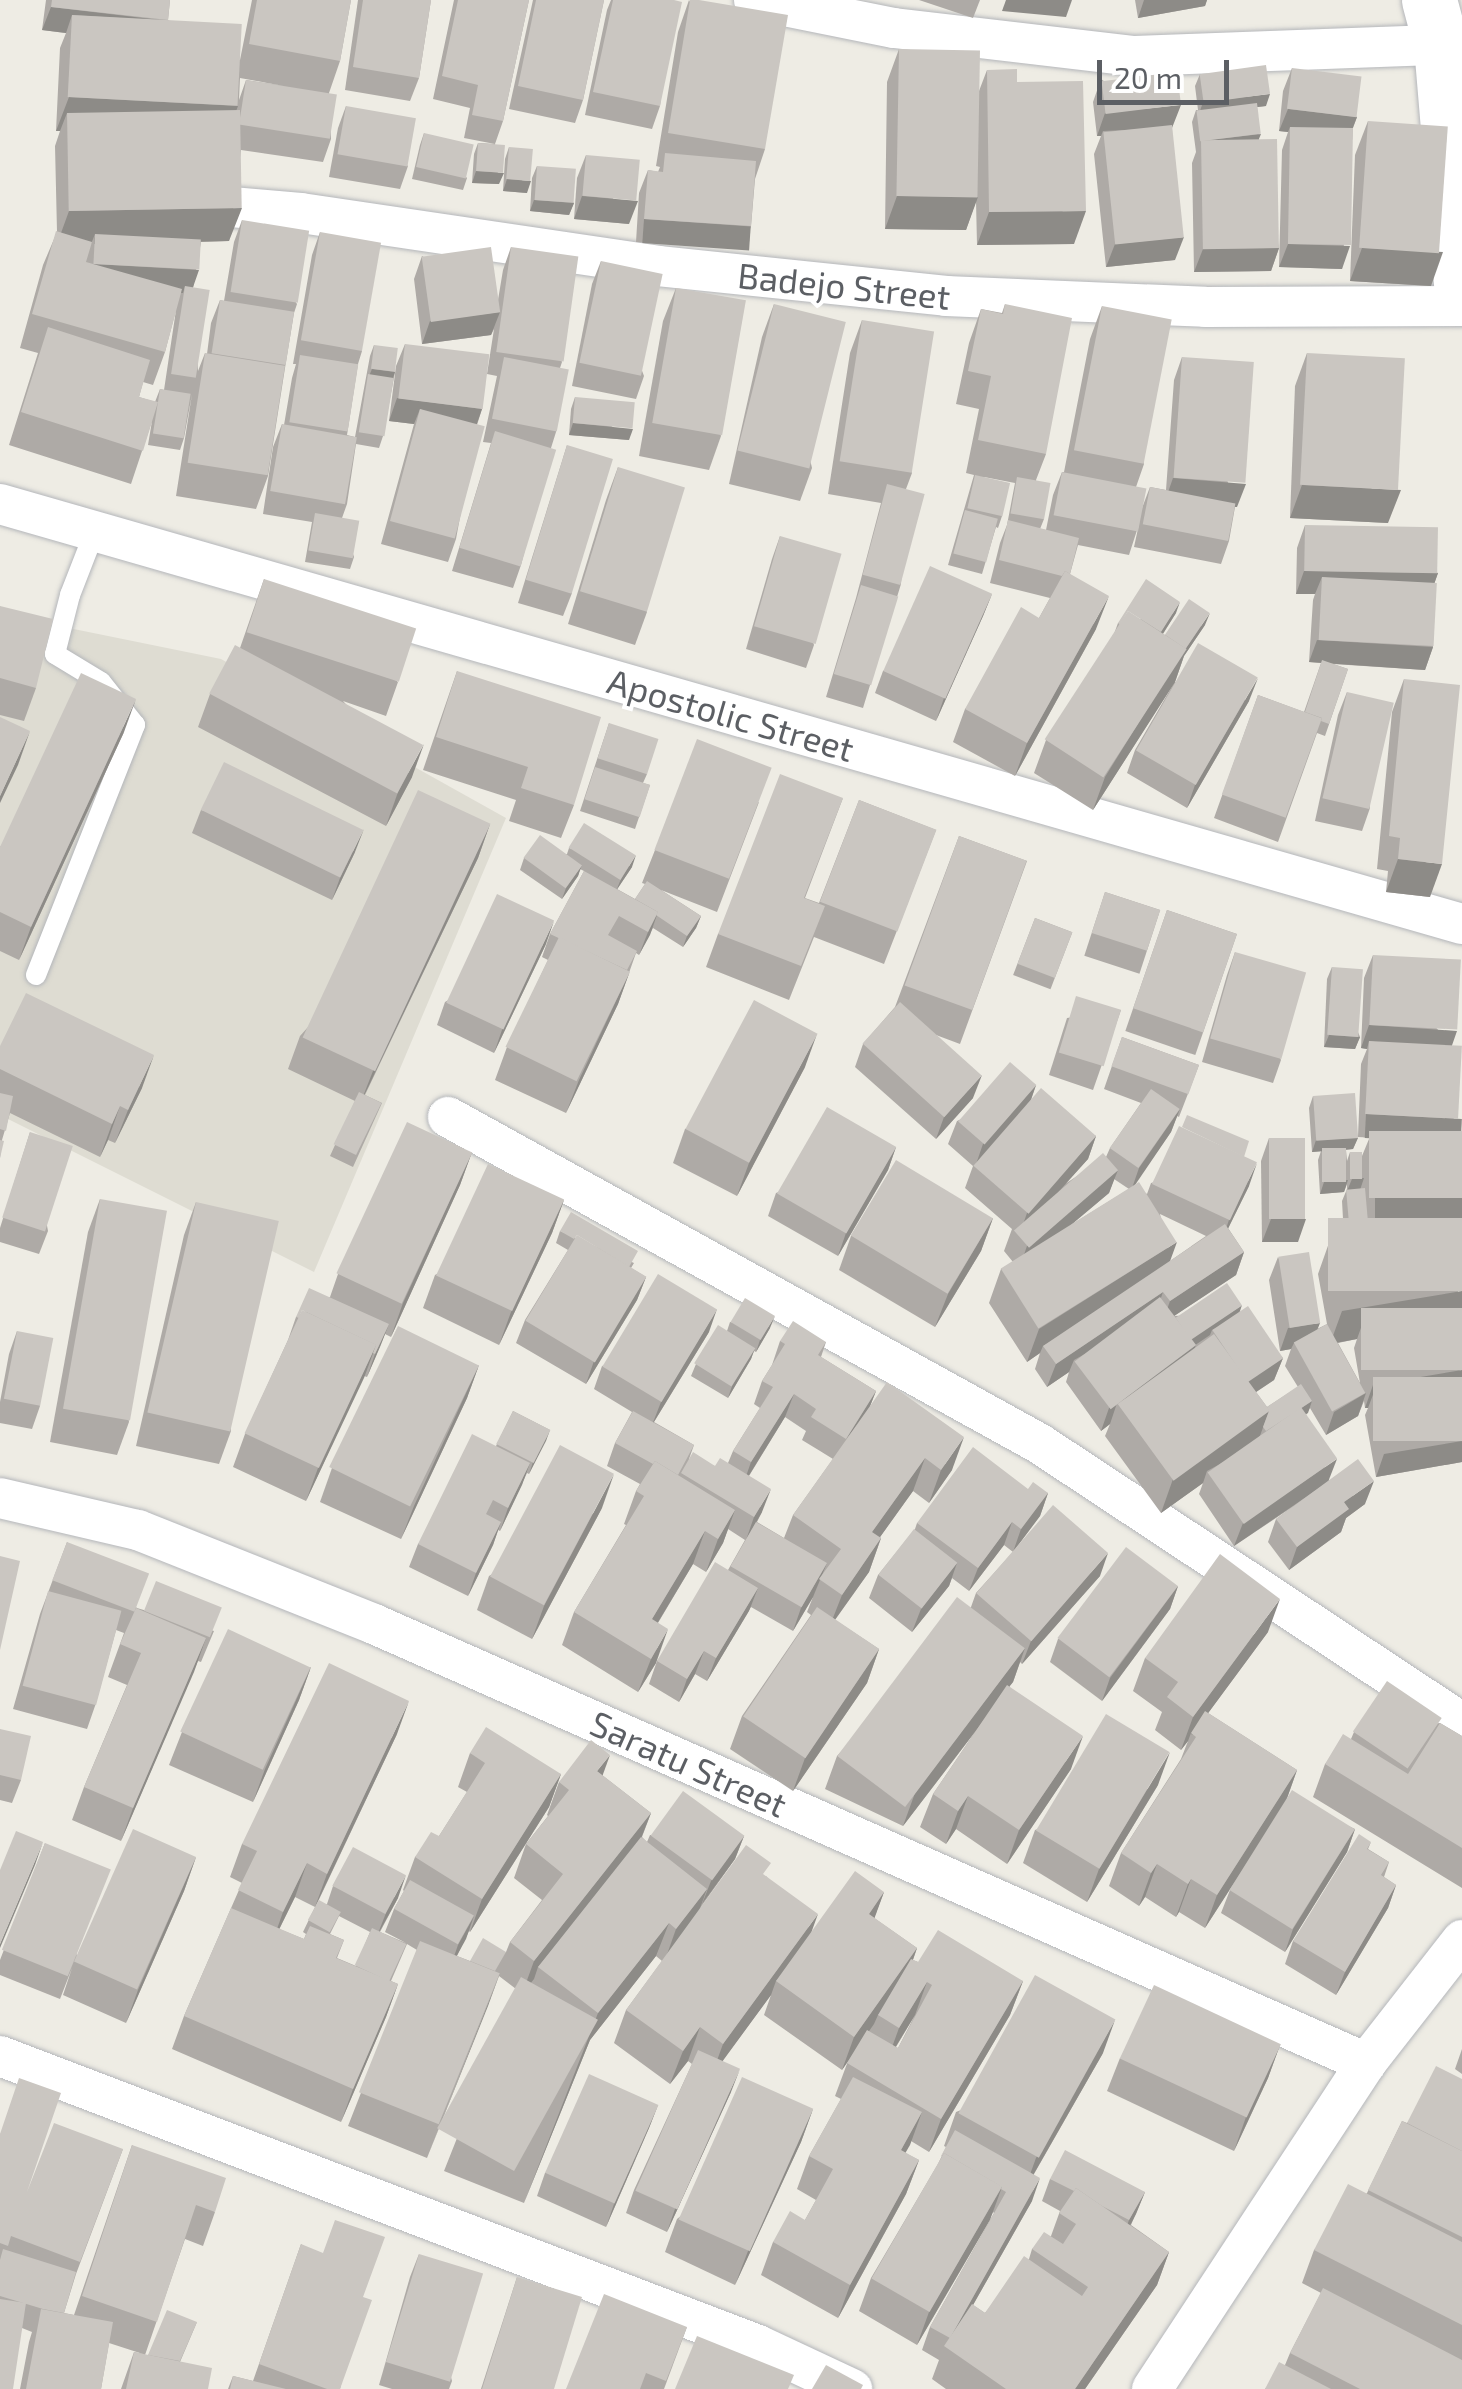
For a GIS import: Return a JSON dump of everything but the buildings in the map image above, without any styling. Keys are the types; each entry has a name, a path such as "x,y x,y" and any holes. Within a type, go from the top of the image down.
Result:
{"main road":[{"path":"1435,23 1462,296"}],"street":[{"path":"754,0 894,28 1134,56 1435,23"},
{"name":"Badejo Street","path":"231,207 301,213 658,266 946,296 1205,307 1462,306"},
{"name":"Apostolic Street","path":"0,504 1462,924"},
{"path":"448,1117 1040,1444 1462,1723"},
{"name":"Saratu Street","path":"0,1498 138,1530 374,1624 1366,2063"},
{"path":"1152,2389 1366,2063 1462,1940"},
{"path":"0,2056 758,2345 852,2389"}],"lane":[{"path":"36,974 135,725 101,682 56,654 70,595 95,531"}],"shaded area":[{"path":"0,614 221,659 506,818 314,1272 0,1115"}]}
